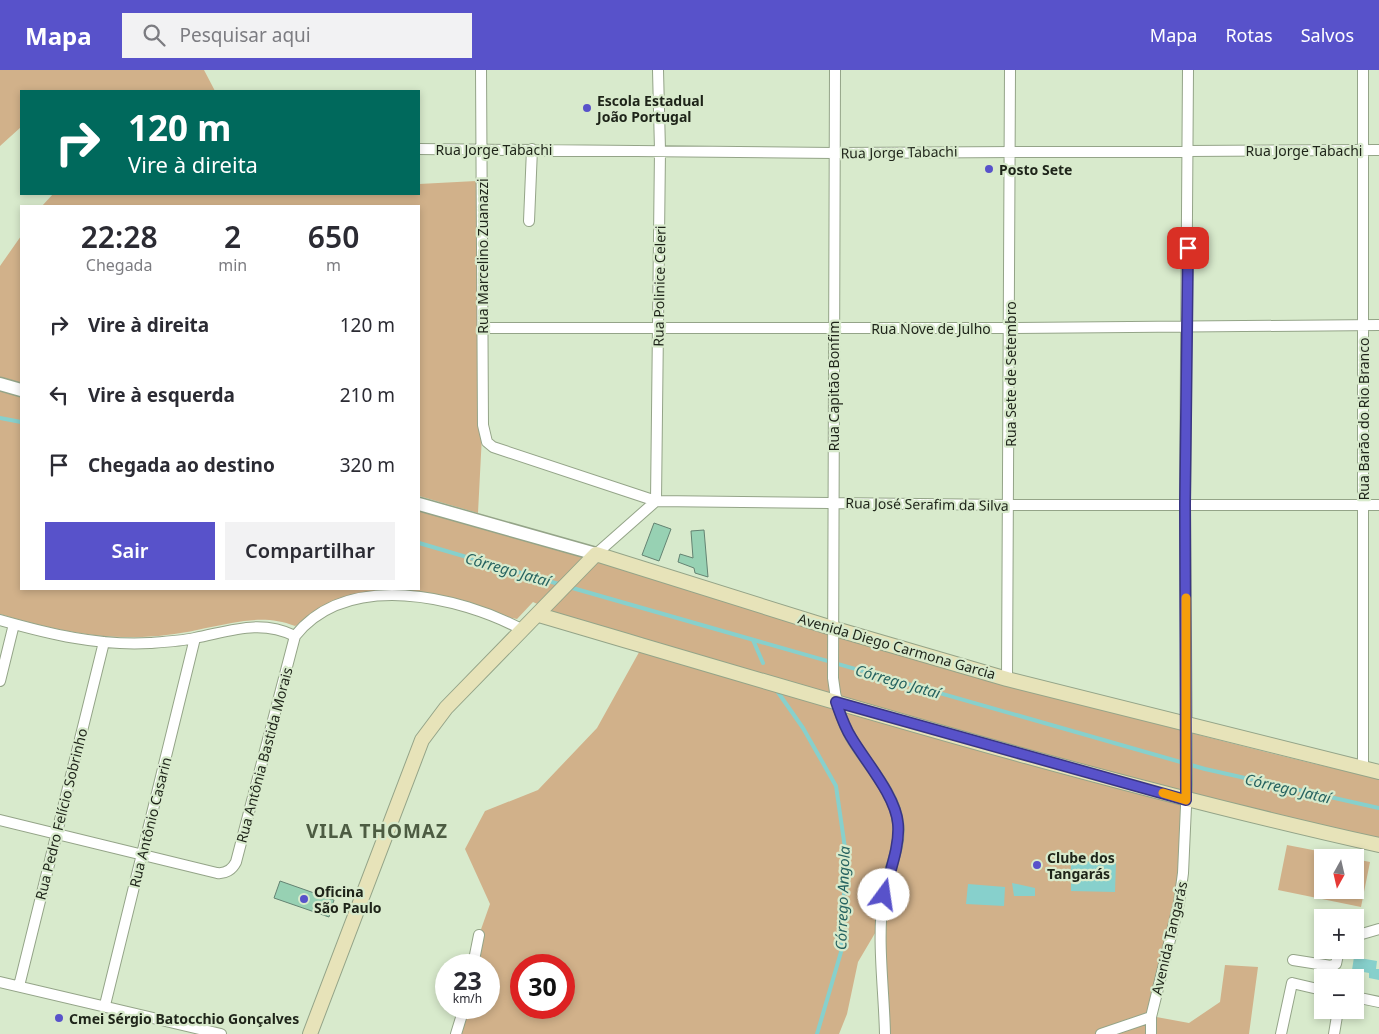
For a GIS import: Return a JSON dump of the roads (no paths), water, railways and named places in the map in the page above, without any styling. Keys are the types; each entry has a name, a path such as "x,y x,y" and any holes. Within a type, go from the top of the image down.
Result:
{"main road":[{"path":"310,1034 422,740 446,708 593,558"},
{"name":"Avenida Diego Carmona Garcia","path":"593,558 1007,679 1379,772"},
{"path":"544,610 836,702 1186,800 1379,845"}],"street":[{"name":"Rua Marcelino Zuanazzi","path":"481,70 483,425 487,442"},
{"name":"Rua Polinice Celeri","path":"656,501 660,150 658,70"},
{"name":"Rua Capitão Bonfim","path":"835,70 833,678 836,702 850,736 872,768 893,806 898,822 898,836 884,895 881,922 885,1034"},
{"name":"Rua Sete de Setembro","path":"1007,679 1010,70"},
{"name":"Avenida Tangarás","path":"1151,1034 1151,1016 1179,903 1183,873 1187,784 1185,504 1188,326 1188,70"},
{"name":"Rua Barão do Rio Branco","path":"1363,70 1363,769"},
{"name":"Rua Jorge Tabachi","path":"420,149 481,148 834,153 1379,150"},
{"path":"529,221 532,149"},
{"name":"Rua Nove de Julho","path":"482,328 1010,328 1379,324"},
{"path":"0,384 20,390"},
{"name":"Rua José Serafim da Silva","path":"487,442 500,451 656,501 1009,505 1379,505"},
{"path":"593,558 656,501"},
{"name":"Avenida Diego Carmona Garcia","path":"420,504 593,558"},
{"path":"0,620 55,634 104,642 149,643 195,638 248,626 272,628 295,636 306,622 325,610 349,599 381,595 412,597 476,609 500,618 523,630"},
{"path":"0,681 14,624"},
{"name":"Rua Antônia Bastida Morais","path":"142,855 217,873 228,871 236,862 295,636"},
{"name":"Rua Antônio Casarin","path":"105,1005 195,638"},
{"name":"Rua Pedro Felício Sobrinho","path":"19,986 104,642"},
{"path":"0,820 142,855"},
{"path":"1364,933 1379,929"},
{"path":"475,954 479,935"},
{"path":"1293,960 1331,966 1336,964 1337,959"},
{"path":"0,982 105,1005 221,1034"},
{"path":"1281,1034 1292,983 1314,988"},
{"path":"1364,998 1379,1002"},
{"path":"1100,1034 1151,1016"},
{"path":"456,1034 461,1019"},
{"path":"1334,1034 1336,1019"}],"water":[{"path":"1071,861 1116,862 1115,892 1071,891"},
{"path":"1012,883 1035,888 1035,896 1014,896"},
{"path":"968,884 1005,887 1004,906 966,904"},
{"path":"1354,959 1377,961 1376,969 1379,969 1379,980 1369,978 1369,973 1364,972 1364,969 1352,969"}],"waterway":[{"name":"Córrego Jataí","path":"0,418 20,422"},
{"name":"Córrego Jataí","path":"420,543 562,585"},
{"name":"Córrego Jataí","path":"569,587 1205,769 1379,808"},
{"name":"Córrego Angola","path":"753,640 763,663"},
{"name":"Córrego Angola","path":"775,688 803,728 836,786 846,855 841,952 817,1034"}],"place":[{"name":"Escola Estadual João Portugal","path":"587,108"},
{"name":"Posto Sete","path":"989,169"},
{"name":"Clube dos Tangarás","path":"1037,865"},
{"name":"Oficina São Paulo","path":"304,899"},
{"name":"Cmei Sérgio Batocchio Gonçalves","path":"59,1018"}],"district":[{"name":"VILA THOMAZ","path":"377,831"}]}
